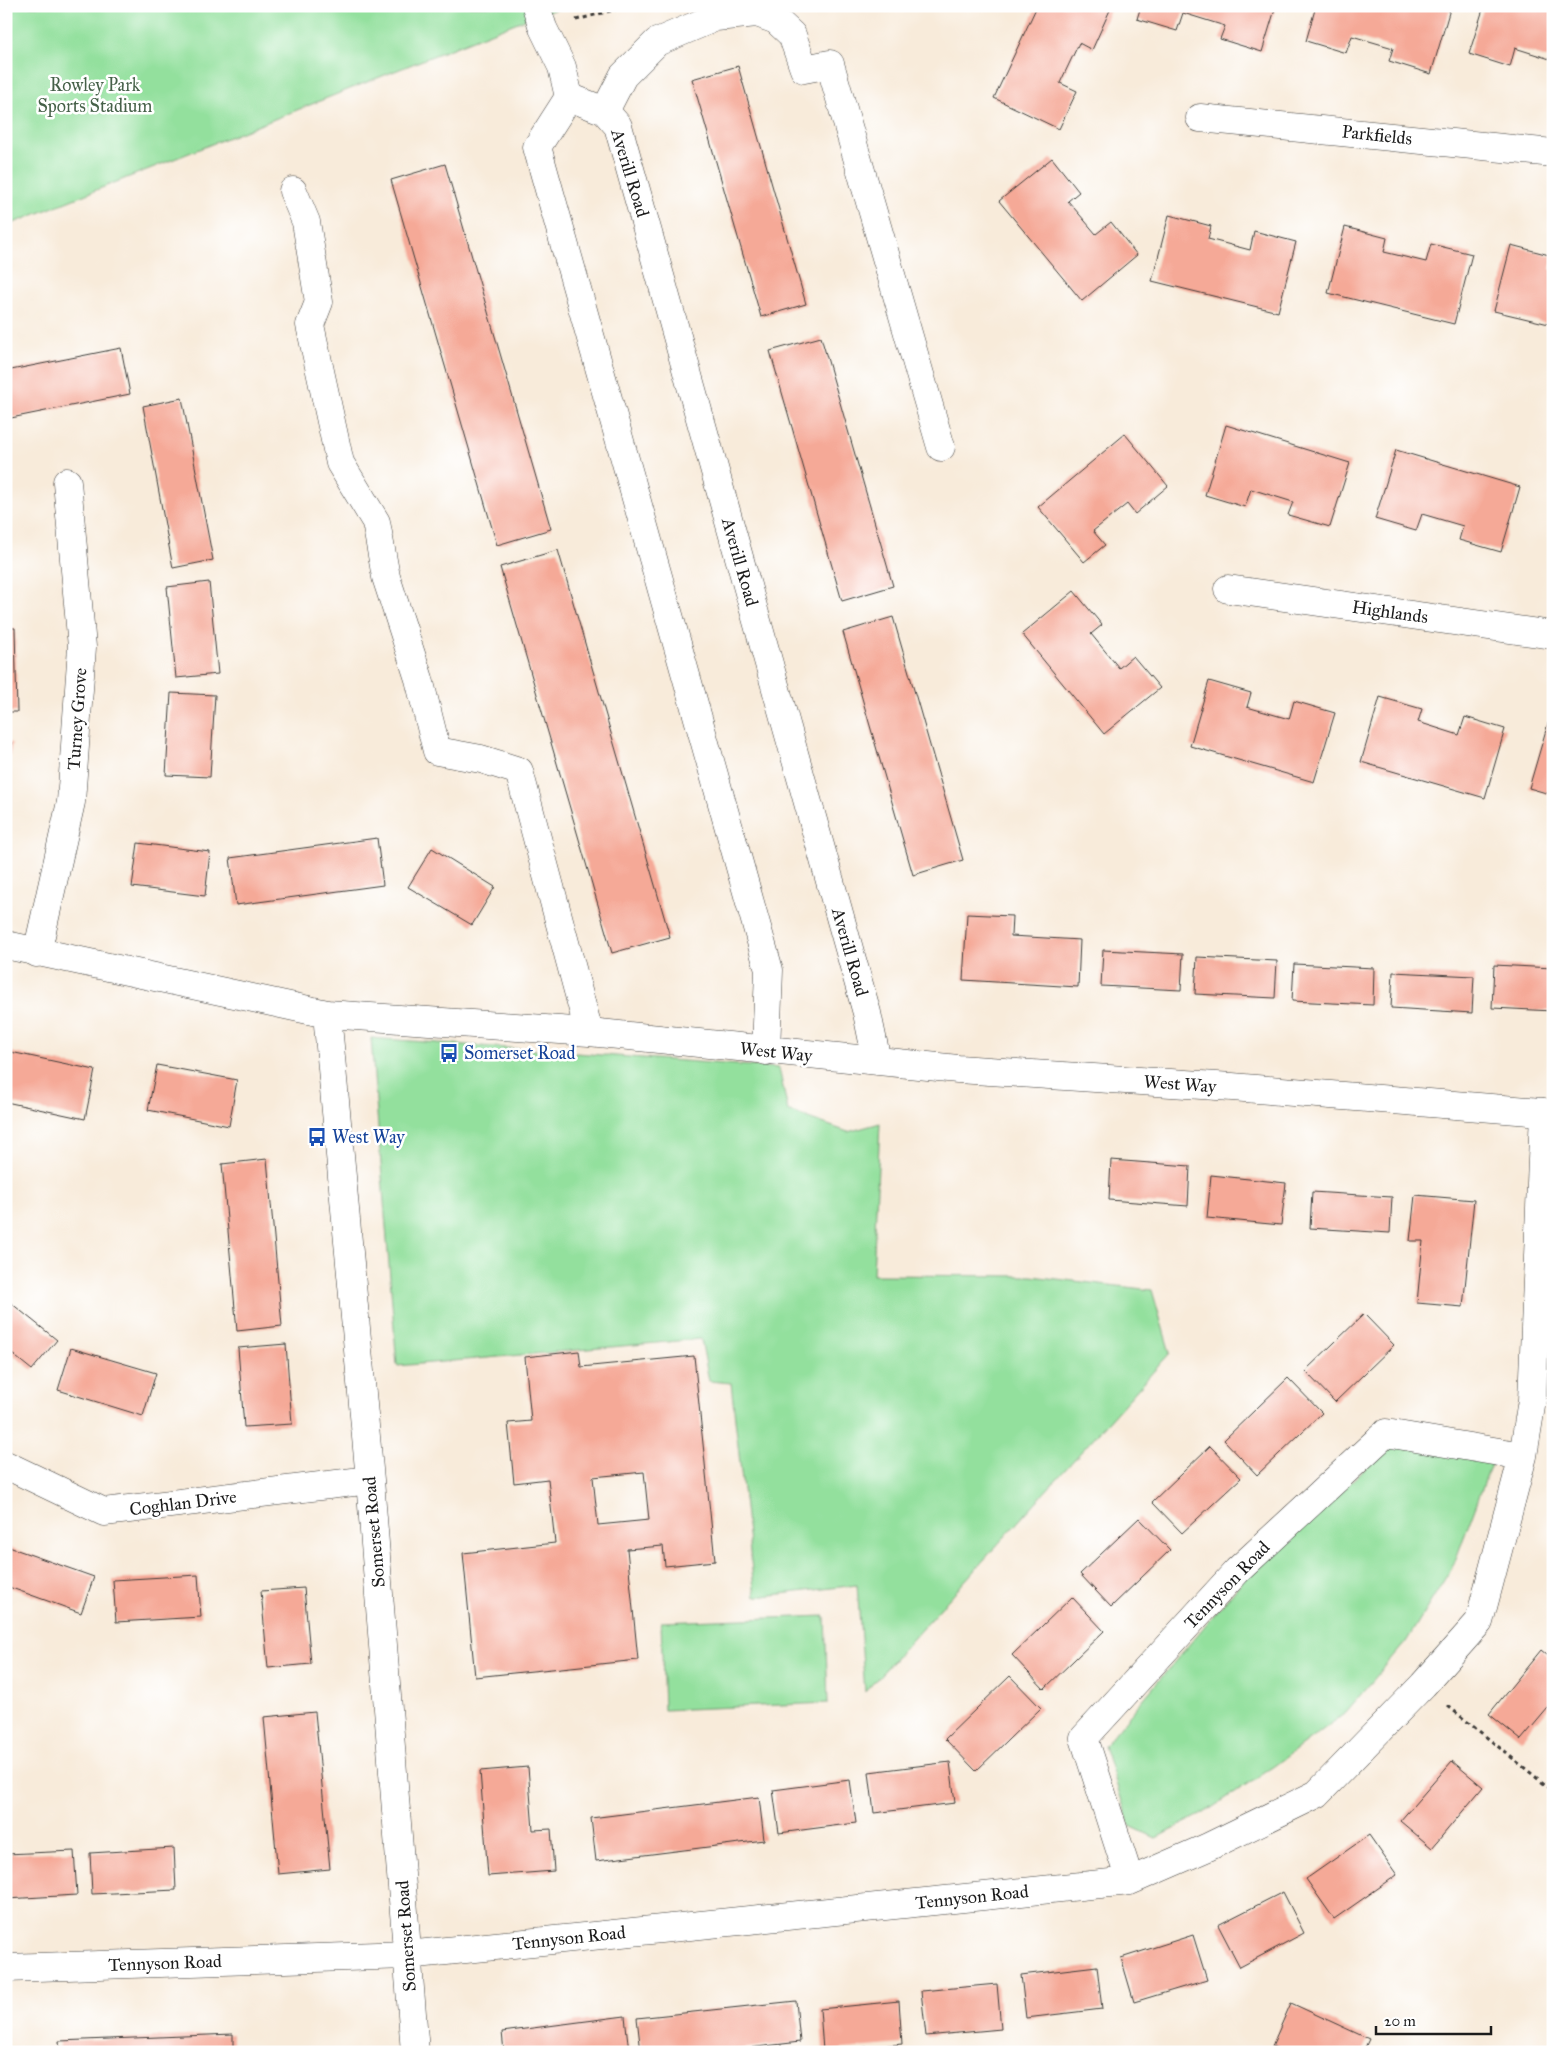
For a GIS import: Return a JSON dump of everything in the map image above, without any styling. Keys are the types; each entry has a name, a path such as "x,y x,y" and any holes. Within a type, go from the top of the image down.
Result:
{"street":[{"path":"605,111 623,76 657,42 716,17 757,13 776,20 792,35 804,69 830,64 941,447"},
{"path":"540,17 562,67 569,97 537,147 769,970 766,1051"},
{"name":"Averill Road","path":"569,97 605,111 618,126 864,1003 877,1061"},
{"name":"Parkfields","path":"1200,118 1553,153"},
{"path":"292,191 306,222 319,302 310,325 340,463 376,522 386,576 420,679 438,751 481,759 519,771 589,1032"},
{"name":"Turney Grove","path":"37,953 71,802 82,647 67,482"},
{"name":"Highlands","path":"1228,589 1553,635"},
{"name":"West Way","path":"6,945 327,1014 589,1032 958,1069 1232,1087 1548,1112"},
{"name":"Somerset Road","path":"327,1014 370,1480 415,2052"},
{"name":"Tennyson Road","path":"6,1968 407,1955 1130,1881 1208,1847 1317,1794 1423,1686 1479,1622 1522,1456 1532,1400 1548,1112"},
{"name":"Tennyson Road","path":"1130,1881 1084,1738 1237,1571 1386,1433 1522,1456"},
{"name":"Coghlan Drive","path":"6,1465 104,1512 370,1480"}],"path":[{"path":"540,17 629,6"},
{"path":"1423,1686 1553,1791"}],"green space":[{"name":"Rowley Park Sports Stadium","path":"6,6 570,6 538,14 6,226"},
{"path":"371,1038 779,1068 788,1111 848,1132 880,1123 873,1275 1031,1276 1152,1290 1170,1353 865,1692 857,1585 755,1597 731,1383 709,1381 701,1339 397,1366"},
{"path":"1391,1445 1492,1462 1454,1564 1406,1642 1344,1714 1274,1766 1204,1813 1156,1838 1130,1826 1104,1746 1244,1579"},
{"path":"825,1616 828,1703 664,1710 661,1622"}],"building":[{"path":"1037,6 1102,6 1110,10 1092,50 1079,43 1060,83 1077,91 1059,129 994,98"},
{"path":"1141,6 1276,6 1262,52 1220,39 1225,26 1183,13 1177,31 1137,19"},
{"path":"1316,6 1441,6 1450,9 1431,74 1389,61 1393,48 1352,36 1346,53 1306,41"},
{"path":"1484,6 1553,6 1553,60 1515,48 1510,67 1469,54"},
{"path":"738,66 806,304 761,317 692,79"},
{"path":"1052,158 1079,192 1068,201 1096,234 1111,222 1137,255 1082,301 999,201"},
{"path":"445,164 551,529 497,545 391,180"},
{"path":"1169,215 1211,226 1208,239 1250,250 1254,231 1296,242 1278,312 1152,281"},
{"path":"1345,227 1387,238 1384,252 1426,262 1431,244 1472,254 1454,324 1328,293"},
{"path":"1511,245 1553,256 1550,269 1553,270 1553,325 1494,311"},
{"path":"821,337 893,586 842,601 770,351"},
{"path":"121,348 130,394 6,419 6,371"},
{"path":"182,398 213,560 173,568 143,406"},
{"path":"1226,425 1350,463 1330,527 1288,515 1293,502 1251,489 1245,507 1205,495"},
{"path":"1125,434 1168,486 1135,514 1127,504 1093,531 1105,545 1084,562 1038,507"},
{"path":"1396,450 1520,487 1501,552 1459,540 1463,526 1422,514 1416,531 1375,519"},
{"path":"558,550 670,937 612,953 500,567"},
{"path":"209,582 218,674 176,678 167,587"},
{"path":"1074,591 1102,625 1091,634 1119,668 1133,656 1160,688 1104,734 1022,634"},
{"path":"893,617 963,860 913,875 843,632"},
{"path":"6,628 15,628 17,712 6,712"},
{"path":"1209,681 1251,693 1247,707 1289,719 1294,701 1335,713 1314,782 1190,746"},
{"path":"171,693 215,695 210,777 166,775"},
{"path":"1380,697 1422,709 1418,722 1459,735 1465,717 1505,729 1485,798 1361,762"},
{"path":"1548,723 1553,725 1553,795 1529,788"},
{"path":"6,742 12,743 7,768 6,767"},
{"path":"377,838 383,885 236,905 230,858"},
{"path":"138,843 210,852 205,896 132,887"},
{"path":"432,848 495,887 472,925 408,887"},
{"path":"967,914 1012,916 1011,936 1080,940 1078,987 963,980"},
{"path":"1103,950 1183,954 1181,990 1101,986"},
{"path":"1197,957 1277,961 1275,998 1195,994"},
{"path":"1294,964 1374,968 1373,1005 1292,1001"},
{"path":"1494,965 1553,968 1553,1011 1492,1008"},
{"path":"1393,972 1474,976 1472,1013 1391,1008"},
{"path":"6,1051 95,1070 85,1119 6,1102"},
{"path":"157,1065 237,1080 229,1126 148,1110"},
{"path":"267,1159 282,1326 237,1331 222,1164"},
{"path":"1111,1160 1190,1166 1188,1206 1109,1200"},
{"path":"1211,1175 1286,1183 1281,1225 1207,1218"},
{"path":"1312,1192 1392,1197 1390,1233 1310,1228"},
{"path":"1415,1195 1474,1200 1463,1307 1417,1303 1423,1241 1410,1241"},
{"path":"6,1299 57,1340 32,1370 6,1349"},
{"path":"1364,1314 1394,1345 1335,1402 1305,1371"},
{"path":"286,1344 292,1424 244,1427 238,1348"},
{"path":"71,1348 156,1373 143,1416 58,1390"},
{"path":"579,1351 581,1367 694,1356 715,1561 665,1566 663,1546 627,1549 638,1660 475,1677 463,1553 555,1543 548,1479 514,1483 508,1423 531,1421 525,1357","holes":["644,1472 649,1520 598,1525 593,1477"]},
{"path":"1288,1378 1322,1413 1257,1475 1224,1440"},
{"path":"1210,1446 1241,1478 1182,1533 1152,1502"},
{"path":"1139,1518 1170,1550 1111,1607 1080,1574"},
{"path":"6,1546 94,1577 81,1613 6,1586"},
{"path":"198,1575 201,1617 116,1622 113,1580"},
{"path":"304,1588 311,1664 268,1668 261,1591"},
{"path":"1072,1597 1104,1631 1044,1689 1012,1655"},
{"path":"1541,1650 1553,1660 1553,1702 1521,1740 1489,1714"},
{"path":"1010,1676 1041,1708 976,1771 945,1739"},
{"path":"315,1712 330,1869 278,1874 264,1717"},
{"path":"1452,1761 1483,1787 1432,1848 1400,1821"},
{"path":"950,1762 955,1803 874,1813 869,1772"},
{"path":"528,1767 533,1830 551,1829 554,1871 488,1876 480,1771"},
{"path":"850,1780 856,1823 779,1833 773,1790"},
{"path":"759,1797 764,1840 596,1861 591,1818"},
{"path":"1369,1835 1397,1875 1334,1919 1306,1879"},
{"path":"174,1848 176,1890 92,1894 90,1853"},
{"path":"74,1851 77,1895 6,1899 6,1854"},
{"path":"1283,1892 1304,1933 1240,1967 1218,1925"},
{"path":"1193,1935 1207,1980 1134,2002 1121,1958"},
{"path":"1097,1966 1102,2009 1026,2018 1021,1975"},
{"path":"997,1984 1001,2029 926,2036 921,1991"},
{"path":"796,2001 800,2042 713,2052 641,2052 637,2018"},
{"path":"899,2001 902,2044 823,2051 820,2009"},
{"path":"1291,2003 1369,2039 1363,2052 1285,2052 1272,2046"},
{"path":"625,2016 629,2052 504,2052 502,2032"},
{"path":"233,2034 233,2052 60,2052 59,2041"}],"place":[{"name":"Somerset Road","path":"449,1053"},
{"name":"West Way","path":"317,1137"}]}
